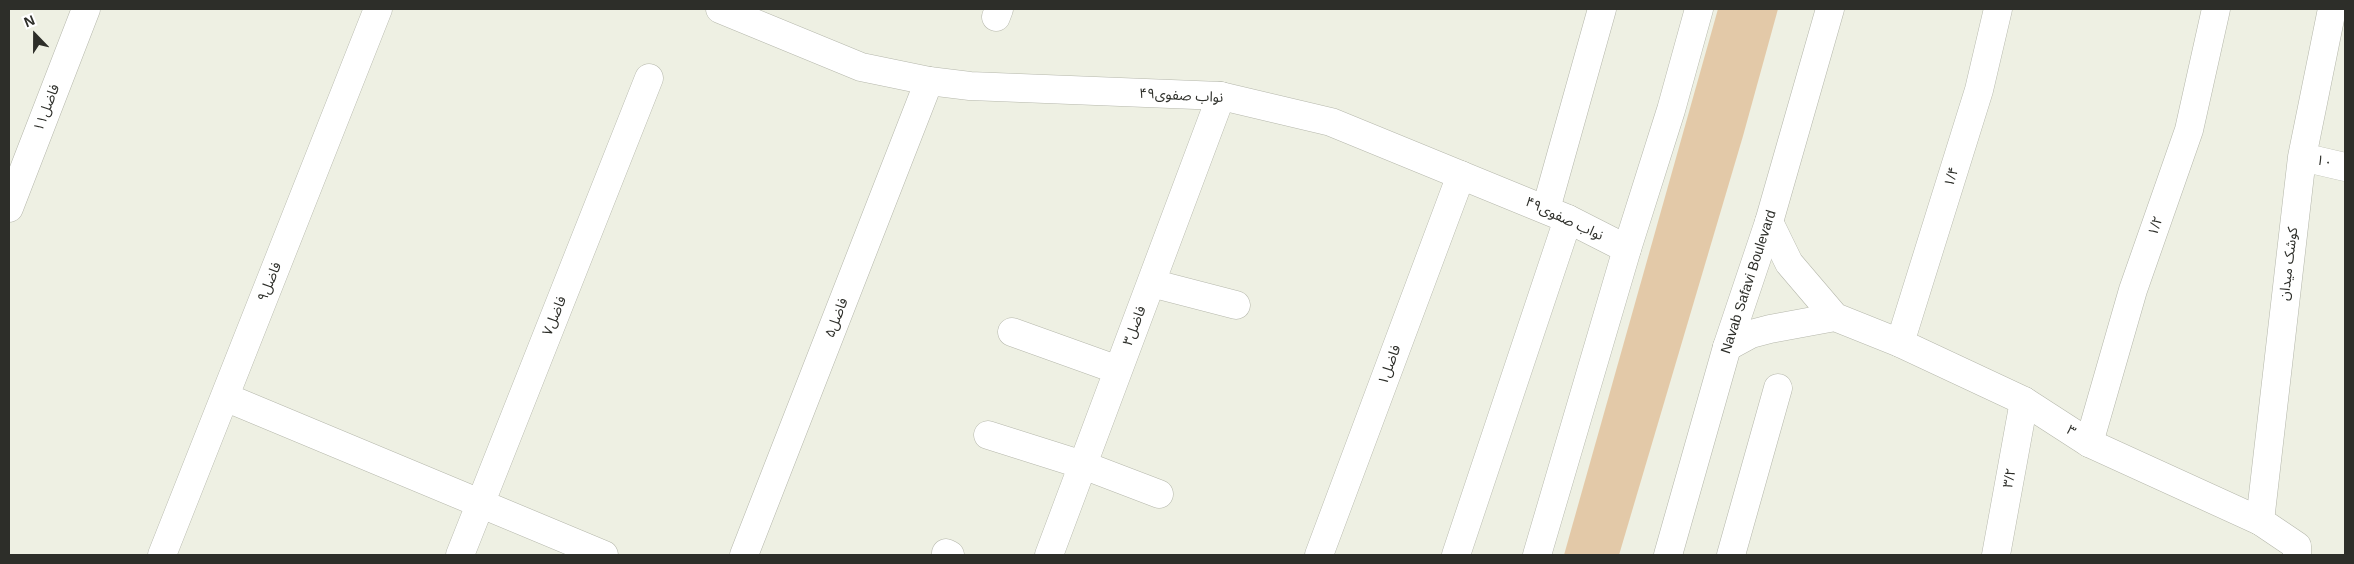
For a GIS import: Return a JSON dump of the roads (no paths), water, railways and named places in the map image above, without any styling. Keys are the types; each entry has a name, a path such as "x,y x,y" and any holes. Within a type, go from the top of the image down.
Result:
{"street":[{"name":"۱۱فاضل","path":"9,208 86,9"},
{"name":"۹فاضل","path":"162,555 378,9"},
{"name":"۴۹نواب صفوی","path":"720,9 861,67 929,81 970,86 1221,96 1331,122 1557,214 1627,249"},
{"path":"1456,555 1557,214 1602,9"},
{"path":"1537,555 1627,249 1671,110 1698,9"},
{"name":"Navab Safavi Boulevard","path":"1668,555 1727,347 1768,222 1830,9"},
{"name":"۱/۴","path":"1900,343 1979,90 1998,9"},
{"name":"۱/۲","path":"2089,443 2133,290 2189,130 2216,9"},
{"name":"کوشک میدان","path":"2260,521 2302,157 2332,9"},
{"name":"۷فاضل","path":"460,555 649,78"},
{"name":"۵فاضل","path":"744,555 929,81"},
{"name":"۳فاضل","path":"1049,555 1221,96"},
{"name":"۱۰","path":"2302,157 2345,167"},
{"name":"۱فاضل","path":"1319,555 1461,175"},
{"name":"۳","path":"1768,222 1789,263 1835,317 1900,343 2024,401 2089,443 2260,521 2297,546 2297,555"},
{"path":"1151,283 1236,305"},
{"path":"1727,347 1751,334 1835,317"},
{"path":"1012,332 1118,370"},
{"path":"1731,555 1778,388"},
{"path":"225,397 604,555"},
{"name":"۳/۲","path":"1996,555 2024,401"},
{"path":"988,435 1083,465 1159,494"}]}
